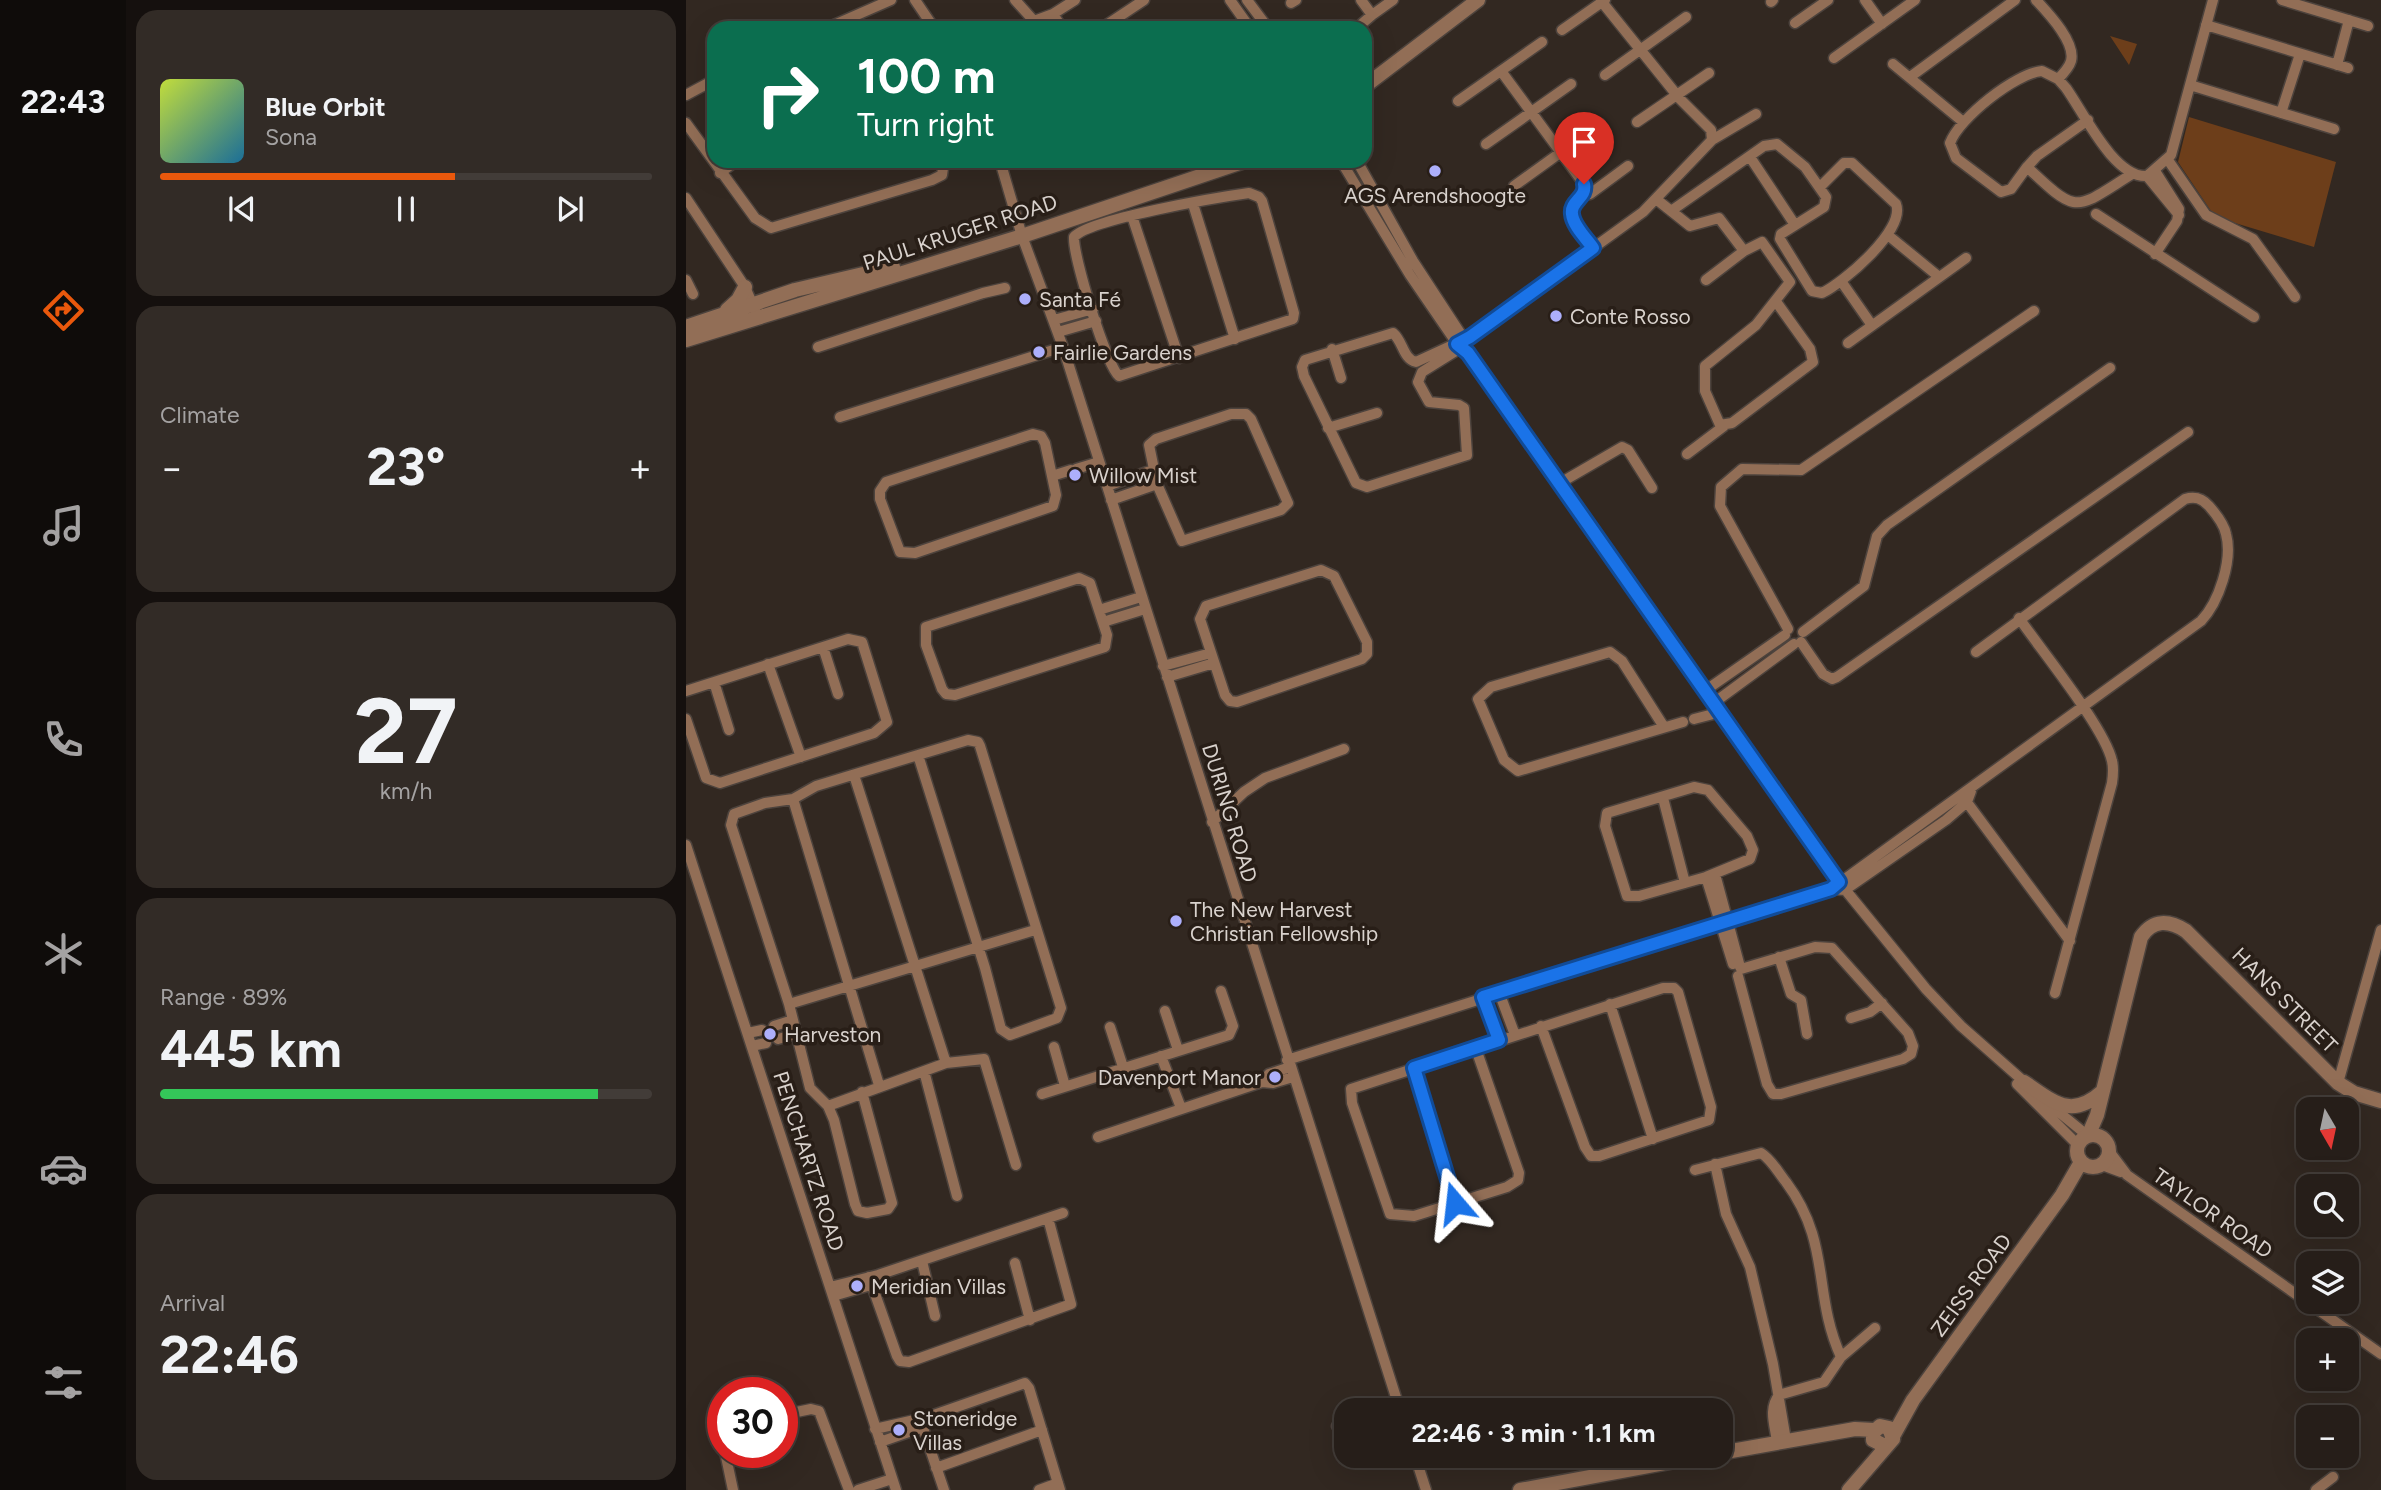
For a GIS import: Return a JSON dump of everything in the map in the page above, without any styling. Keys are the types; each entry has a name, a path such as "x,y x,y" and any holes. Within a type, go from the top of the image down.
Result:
{"street":[{"path":"843,21 891,0"},
{"path":"915,0 929,21"},
{"path":"1015,0 1034,21 1054,14 1075,0"},
{"path":"1112,21 1144,0"},
{"path":"1230,0 1245,21"},
{"path":"1247,0 1263,21"},
{"path":"1361,0 1372,15"},
{"path":"1365,21 1393,0"},
{"path":"1372,81 1478,0"},
{"path":"1795,23 1828,0"},
{"path":"1865,0 1882,24"},
{"path":"1834,58 1915,0"},
{"path":"1910,77 2015,0"},
{"path":"2036,0 2072,52 2070,65 2059,79"},
{"path":"2088,120 2037,156 2006,192 1987,183 1951,152 1952,137 1962,121 2028,74 2042,71 2059,79 2088,120 2115,163 2132,174 2151,174 2168,160 2213,0"},
{"path":"2282,0 2299,2 2368,26"},
{"path":"1562,30 1604,1 1677,95 1711,130 1712,140"},
{"path":"1054,14 1058,21"},
{"path":"1605,75 1686,18"},
{"path":"2206,25 2342,67 2350,20"},
{"path":"1458,101 1542,42"},
{"path":"2281,113 2300,54"},
{"path":"1893,64 1962,121"},
{"path":"1501,71 1584,184 1583,195 1572,213 1596,246"},
{"path":"1637,122 1709,73"},
{"path":"686,95 707,83"},
{"path":"1486,144 1571,84"},
{"path":"2190,85 2334,129"},
{"path":"1464,344 1416,362 1408,358 1399,337 1393,333 1309,357 1302,367 1328,428 1356,483 1362,487 1464,458 1469,451 1464,408 1459,405 1429,402 1418,382 1422,372 1464,344 1638,216 1712,140 1756,114"},
{"path":"686,123 707,154"},
{"path":"1514,186 1600,124"},
{"path":"1671,211 1764,146 1777,144 1793,155 1821,186 1826,204 1781,234 1780,241 1812,291 1822,293 1841,281 1889,236 1897,220 1896,205 1852,163 1844,163 1821,186"},
{"path":"1750,158 1795,225"},
{"path":"2168,160 2210,218 2253,239 2295,297"},
{"path":"1583,195 1590,194 1628,166"},
{"path":"2027,167 2057,196 2076,204 2092,200 2132,174"},
{"path":"717,168 755,218 771,228 932,180 942,175 943,168"},
{"path":"720,173 727,168"},
{"name":"DURING ROAD","path":"1002,168 1021,232 1063,347 1392,1398"},
{"name":"PAUL KRUGER ROAD","path":"686,327 795,290 925,259 1021,232 1204,168"},
{"name":"PAUL KRUGER ROAD","path":"686,340 1223,168"},
{"path":"1345,168 1404,266 1464,344 1718,707 1838,887 1961,1027 2024,1082 2083,1141"},
{"path":"1361,168 1464,344"},
{"path":"2151,174 2176,200 2179,215 2155,254"},
{"path":"1249,193 1259,197 1294,318 1119,376 1112,368 1096,321 1074,237 1081,230 1132,216 1249,193"},
{"path":"686,198 745,287 758,319"},
{"path":"1656,198 1690,226 1719,218 1744,251"},
{"path":"1193,204 1235,339"},
{"path":"2096,214 2254,317"},
{"path":"1132,216 1179,358"},
{"path":"1889,236 1938,276"},
{"path":"1706,281 1744,251 1762,242 1788,275 1790,285 1756,325 1705,366 1707,399 1717,421 1724,426"},
{"path":"1848,343 1966,258"},
{"path":"686,281 692,294"},
{"path":"1841,281 1871,324"},
{"path":"723,313 738,300 745,287"},
{"path":"818,347 1005,288"},
{"path":"1687,454 1813,362 1810,349 1777,303"},
{"path":"1054,320 1093,309"},
{"path":"1799,639 1787,642 1786,632 1720,506 1721,487 1742,469 1794,471 1808,466 2034,311"},
{"path":"1058,332 1096,321"},
{"path":"840,417 1063,347"},
{"path":"1332,349 1341,378"},
{"path":"1664,727 1622,661 1610,652 1491,687 1478,699 1504,760 1518,771 1688,720 1718,707 1864,586 1877,536 1887,525 2110,368"},
{"path":"1328,428 1377,413"},
{"path":"1231,414 1246,414 1251,419 1288,503 1282,510 1182,541 1157,484 1149,445 1156,439 1231,414"},
{"path":"1706,690 1786,632 1798,627 1799,639 1823,674 1832,679 1837,677 2188,432"},
{"path":"1033,434 1044,440 1052,476 1057,500 1050,509 908,555 897,548 880,495 886,482 1033,434"},
{"path":"1560,483 1622,447 1628,450 1652,488"},
{"path":"1052,476 1099,462"},
{"path":"1107,486 1153,470"},
{"path":"1111,500 1157,484"},
{"path":"1098,1138 1262,1082 1269,1074 1483,997 1838,887 1966,796 2081,706 2201,621 2211,609 2225,567 2228,545 2226,531 2216,514 2200,499 2185,499 1976,652"},
{"path":"1321,570 1334,576 1368,646 1362,659 1237,702 1227,699 1212,658 1200,619 1206,606 1321,570"},
{"path":"1079,578 1089,580 1103,622 1108,639 1102,649 951,695 942,689 925,636 930,624 1079,578"},
{"path":"1099,610 1141,597"},
{"path":"1103,622 1145,609"},
{"path":"2019,618 2081,706 2108,749 2113,766 2112,783 2055,993"},
{"path":"686,691 848,639 862,642 887,722 874,733 726,783 715,783 706,778 702,771 686,719"},
{"path":"823,647 838,694"},
{"path":"1165,672 1212,658"},
{"path":"768,664 801,757"},
{"path":"714,682 729,730"},
{"path":"862,1092 892,1200 888,1209 867,1213 856,1207 836,1126 828,1106 810,1088 789,1004 731,822 734,814 753,806 793,799 816,786 854,775 918,755 968,740 978,742 1062,1012 1057,1018 1014,1034 1007,1034 1001,1029 918,755"},
{"path":"1212,822 1255,784 1343,749"},
{"path":"854,775 946,1063"},
{"path":"1694,787 1705,787 1747,836 1753,850 1750,859 1685,883 1639,896 1627,895 1605,826 1607,813 1663,798 1694,787"},
{"path":"1966,796 2070,941"},
{"path":"1663,798 1685,883"},
{"path":"793,799 879,1085"},
{"name":"PENCHARTZ ROAD","path":"686,845 893,1487"},
{"path":"1711,875 1767,1084 1773,1094 1903,1059 1911,1054 1911,1038 1832,948 1815,947 1738,970"},
{"name":"HANS STREET","path":"2103,1091 2141,937 2151,925 2164,922 2186,931 2337,1083 2354,1093 2381,1101"},
{"path":"789,1004 1035,930"},
{"path":"2337,1083 2381,930"},
{"path":"1779,957 1791,993 1801,1000 1807,1034"},
{"path":"1476,1049 1519,1176 1513,1185 1455,1203 1407,1217 1391,1214 1350,1096 1353,1087 1476,1049 1499,1040 1541,1026 1609,1004 1669,986 1678,992 1711,1112 1703,1123 1600,1156 1588,1153 1541,1026"},
{"path":"1926,989 1954,1027 2083,1141"},
{"path":"1042,1094 1231,1033 1233,1026 1221,991"},
{"path":"1499,992 1514,1035"},
{"path":"1483,997 1499,1040"},
{"path":"1851,1018 1870,1012 1882,1003"},
{"path":"1609,1004 1653,1139"},
{"path":"1165,1011 1178,1051"},
{"path":"774,1026 793,1020"},
{"path":"1110,1027 1123,1068"},
{"path":"748,1033 762,1030"},
{"path":"778,1039 796,1034"},
{"path":"752,1046 766,1042"},
{"path":"1054,1047 1065,1086"},
{"path":"1161,1056 1181,1108"},
{"path":"828,1106 879,1085 946,1063 986,1060 1016,1165"},
{"path":"1414,1068 1455,1203"},
{"path":"924,1071 957,1196"},
{"path":"2024,1082 2065,1106 2085,1104 2103,1091"},
{"path":"2103,1091 2097,1115 2077,1155 2090,1165 2127,1175"},
{"path":"2097,1115 2107,1146"},
{"path":"2083,1141 2096,1136 2107,1146 2127,1175"},
{"name":"ZEISS ROAD","path":"1852,1485 1882,1436 1913,1400 2062,1195 2107,1146"},
{"path":"1695,1170 1761,1153 1794,1193 1815,1234 1828,1325 1841,1357"},
{"path":"1715,1164 1729,1223 1750,1267 1779,1395 1782,1441"},
{"name":"TAYLOR ROAD","path":"2127,1175 2381,1354"},
{"path":"831,1292 1063,1213"},
{"path":"873,1279 900,1361 909,1362 1063,1309 1072,1301 1048,1218"},
{"path":"922,1261 935,1316"},
{"path":"1015,1263 1030,1320"},
{"path":"1779,1395 1824,1382 1841,1357 1875,1328"},
{"path":"880,1442 923,1420 1021,1383 1029,1388 1059,1487 1039,1490"},
{"path":"798,1412 811,1409 819,1411 849,1490"},
{"path":"875,1429 923,1420"},
{"path":"923,1420 944,1490"},
{"path":"1733,1450 1855,1429 1882,1436"},
{"path":"936,1468 1042,1430"},
{"path":"728,1468 733,1490"},
{"path":"1419,1468 1426,1490"},
{"path":"1520,1490 1638,1468"},
{"path":"2316,1490 2333,1477"},
{"path":"858,1490 893,1487"}],"shaded area":[{"path":"2110,36 2137,44 2129,65"},
{"path":"2189,117 2336,162 2314,247 2215,217 2178,162"}],"place":[{"name":"AGS Arendshoogte","path":"1435,171"},
{"name":"Santa Fé","path":"1025,299"},
{"name":"Conte Rosso","path":"1556,316"},
{"name":"Fairlie Gardens","path":"1039,352"},
{"name":"Willow Mist","path":"1075,475"},
{"name":"The New Harvest Christian Fellowship","path":"1176,921"},
{"name":"Harveston","path":"770,1034"},
{"name":"Davenport Manor","path":"1275,1077"},
{"name":"Meridian Villas","path":"857,1286"},
{"name":"Stoneridge Villas","path":"899,1430"}],"route":[{"path":"1455,1203 1414,1068 1499,1040 1483,997 1831,889 1839,882 1468,353 1457,344 1593,248 1572,216 1572,208 1583,195 1584,184"}]}
